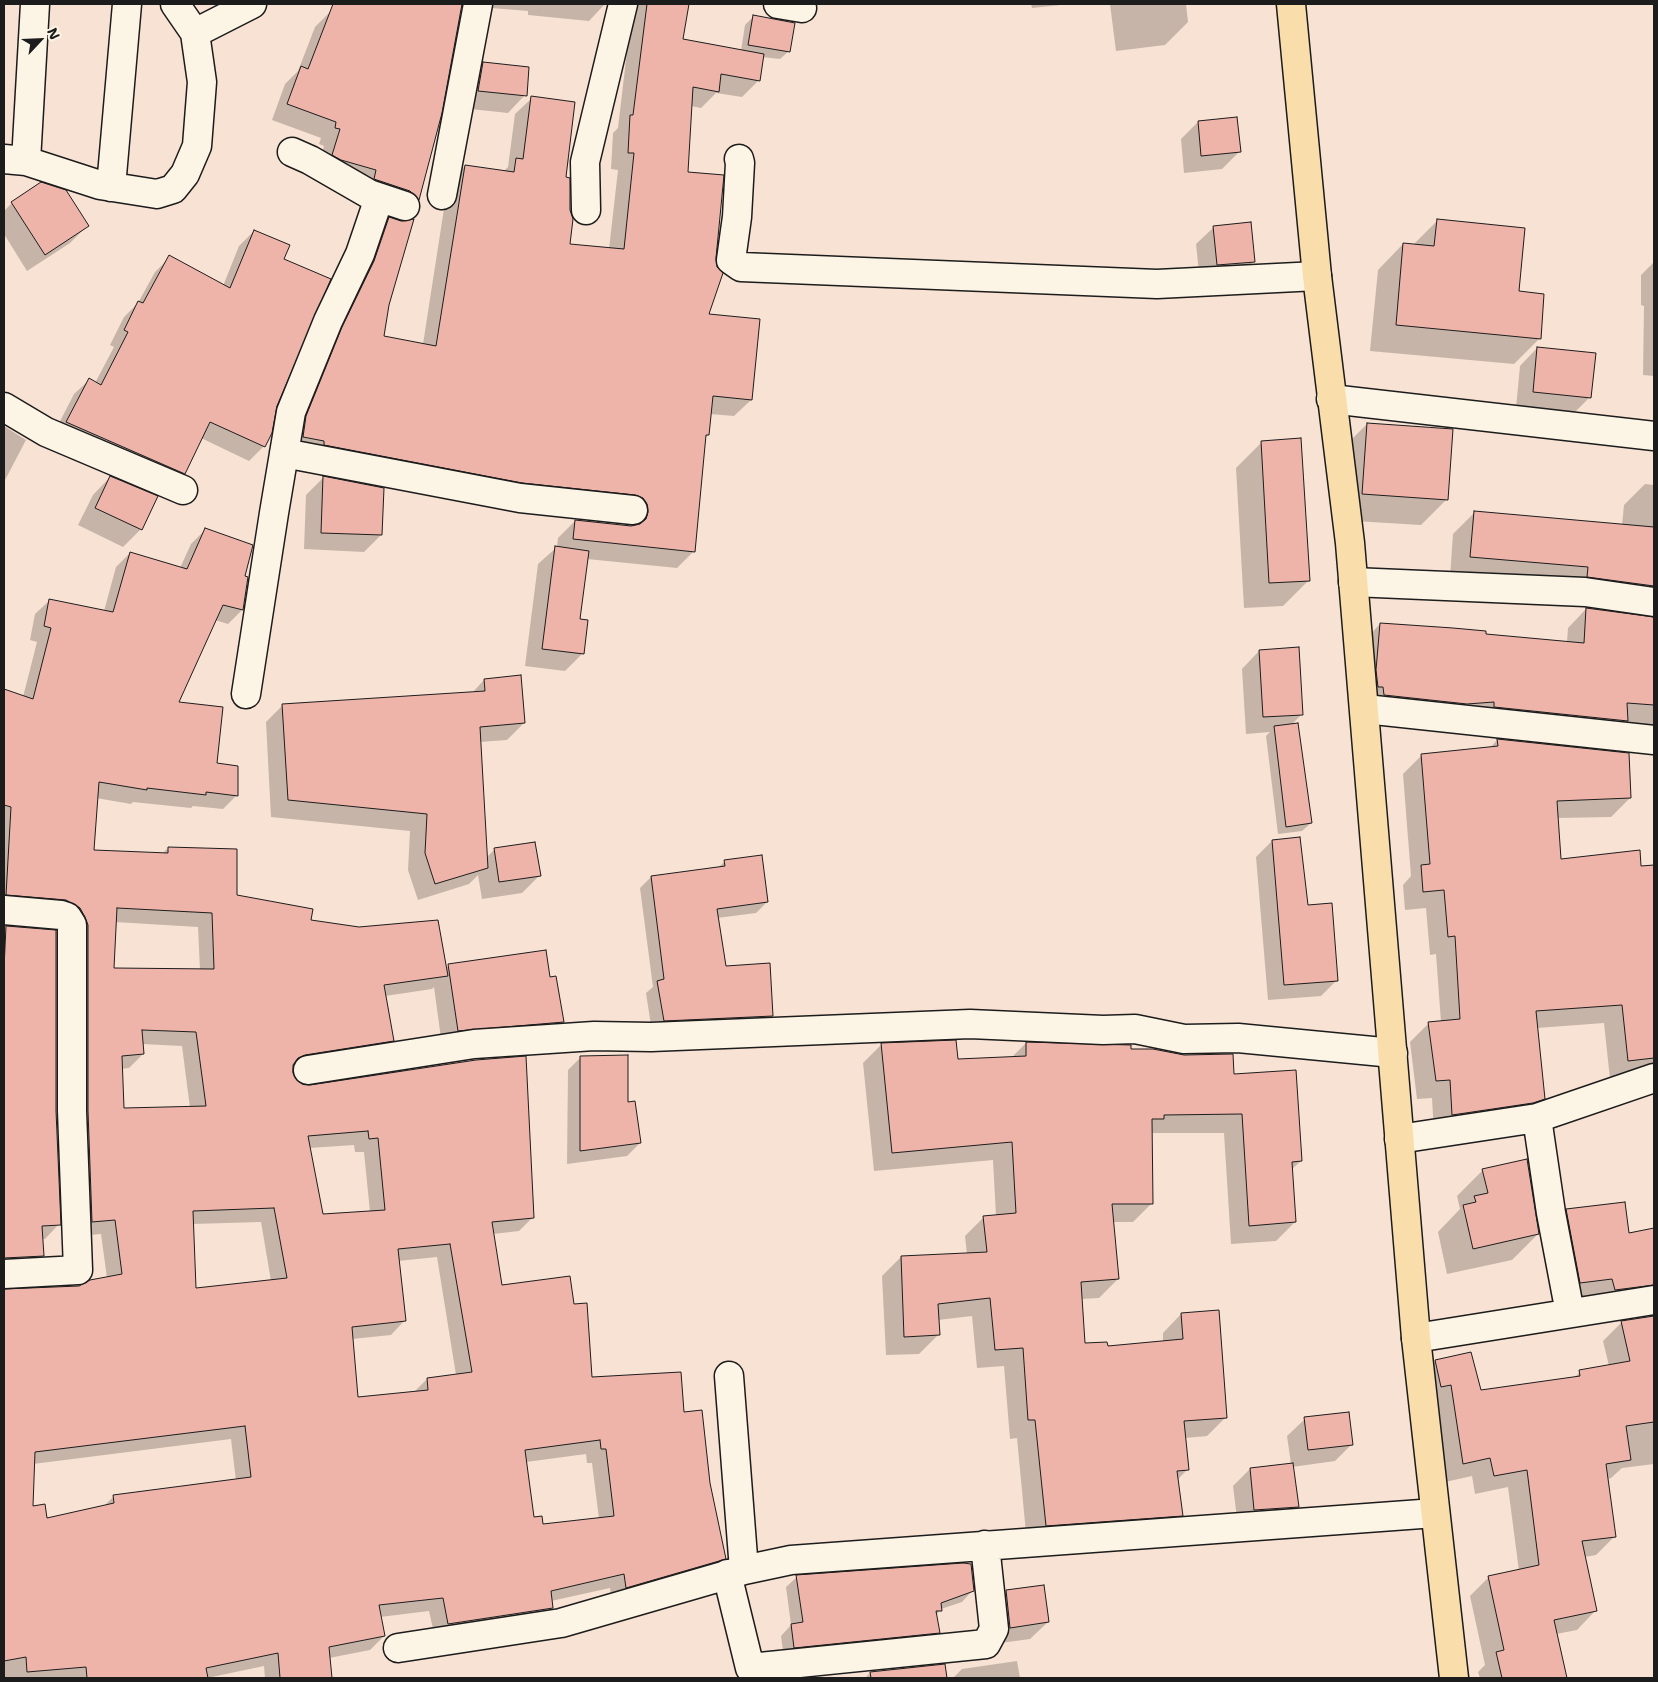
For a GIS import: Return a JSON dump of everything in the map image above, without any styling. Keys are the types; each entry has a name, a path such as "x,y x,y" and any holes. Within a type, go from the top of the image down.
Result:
{"main road":[{"path":"1291,4 1317,276 1353,582 1394,1053 1416,1338 1454,1678"}],"street":[{"path":"35,4 15,160 100,185 157,194 173,189 185,174 197,146 202,82 195,33 175,4"},
{"path":"111,187 127,4"},
{"path":"195,33 252,4"},
{"path":"442,195 478,4"},
{"path":"586,210 586,162 623,4"},
{"path":"292,152 379,198 405,206"},
{"path":"739,159 737,217 731,260 741,267 1157,284 1317,276"},
{"path":"246,694 291,412 328,321 360,254 379,198"},
{"path":"1331,399 1654,436"},
{"path":"4,407 46,432 183,490"},
{"path":"284,453 520,498 633,510"},
{"path":"1353,582 1584,592 1654,602"},
{"path":"1365,709 1654,740"},
{"path":"4,910 61,915 67,917 72,925 72,1111 78,1270 4,1274"},
{"path":"308,1070 474,1044 594,1036 651,1037 970,1024 1103,1030 1135,1029 1184,1038 1238,1038 1394,1053"},
{"path":"1400,1139 1537,1118 1654,1078"},
{"path":"1537,1118 1551,1213 1570,1313"},
{"path":"1416,1338 1654,1300"},
{"path":"729,1376 735,1572 750,1668 986,1644 994,1629 985,1545"},
{"path":"398,1648 561,1624 735,1572 791,1560 1435,1513"}],"building":[{"path":"333,4 462,4 442,113 419,200 410,191 374,179 376,170 341,160 332,155 340,129 335,128 336,122 287,104 301,66 308,69"},
{"path":"647,4 689,4 683,39 764,54 760,81 721,74 719,92 693,87 688,172 724,175 716,258 717,267 723,273 709,314 760,319 752,400 713,396 709,435 706,435 695,552 573,539 575,520 631,526 640,524 646,519 648,512 647,504 643,498 635,495 522,483 324,445 324,441 303,437 306,416 342,327 374,261 389,217 401,221 414,219 389,305 384,336 436,346 465,165 514,172 516,158 523,159 531,96 575,102 566,177 570,178 570,210 573,219 570,244 624,249 634,153 628,153 630,115 633,115"},
{"path":"753,15 795,23 790,52 748,45"},
{"path":"483,62 529,67 527,96 478,91"},
{"path":"1237,117 1241,152 1201,156 1198,121"},
{"path":"41,182 66,190 89,226 45,255 11,202"},
{"path":"1437,219 1525,228 1519,291 1544,294 1541,339 1396,325 1403,243 1434,246"},
{"path":"1251,222 1255,262 1217,265 1213,226"},
{"path":"254,230 290,245 284,259 331,279 277,406 272,433 265,447 210,422 185,474 66,422 89,378 101,385 128,332 124,330 138,301 143,303 169,255 230,288"},
{"path":"1537,347 1596,353 1591,398 1533,392"},
{"path":"1367,423 1453,429 1448,500 1362,494"},
{"path":"1301,438 1310,581 1269,583 1261,441"},
{"path":"110,476 158,496 142,530 95,508"},
{"path":"323,476 384,488 382,535 321,533"},
{"path":"1474,511 1654,527 1654,586 1587,577 1588,567 1470,557"},
{"path":"205,528 253,545 245,576 248,577 243,610 223,605 179,702 223,707 217,763 238,766 238,796 206,792 206,795 147,788 147,790 99,782 94,850 168,853 168,847 237,849 237,895 313,909 311,920 359,927 438,920 448,976 384,985 394,1041 305,1055 298,1058 293,1065 293,1073 302,1084 310,1085 476,1060 526,1056 534,1218 492,1222 502,1285 570,1276 574,1304 587,1303 592,1377 681,1372 684,1412 702,1410 710,1483 726,1559 626,1588 624,1574 551,1591 553,1608 448,1624 443,1598 379,1605 385,1636 329,1647 332,1678 280,1678 278,1653 206,1668 208,1678 87,1678 86,1667 27,1672 26,1657 4,1661 4,1289 79,1286 90,1280 122,1274 115,1220 92,1222 88,1111 88,925 80,908 66,900 6,895 11,807 4,805 4,689 33,699 51,628 44,626 49,599 113,612 130,552 187,569","holes":["117,908 212,913 214,969 114,968","142,1030 196,1032 206,1106 124,1108 122,1056 144,1054","368,1131 369,1139 378,1138 385,1210 323,1214 308,1136","274,1208 287,1278 196,1288 193,1211","450,1244 472,1372 427,1378 428,1390 358,1397 352,1327 406,1321 398,1249","245,1426 251,1477 113,1495 114,1503 47,1518 45,1504 33,1506 35,1452","600,1440 601,1449 606,1449 614,1516 543,1524 542,1516 534,1517 525,1450"]},
{"path":"555,546 589,551 580,619 588,620 584,654 542,649"},
{"path":"1586,608 1654,617 1654,705 1627,703 1628,721 1494,707 1494,702 1467,704 1384,695 1383,687 1378,687 1376,670 1380,623 1486,631 1486,634 1584,643"},
{"path":"1299,647 1303,715 1263,717 1259,650"},
{"path":"521,675 525,723 480,727 488,868 435,884 425,853 427,814 288,800 282,704 485,691 484,679"},
{"path":"1298,723 1312,823 1286,827 1274,726"},
{"path":"1497,739 1629,753 1631,798 1557,801 1561,859 1640,850 1641,866 1654,865 1654,1058 1628,1061 1622,1005 1536,1011 1545,1099 1533,1103 1452,1115 1450,1080 1436,1081 1428,1022 1460,1019 1455,936 1448,937 1444,890 1423,892 1421,865 1430,864 1421,754 1498,746"},
{"path":"1300,837 1308,905 1332,903 1338,981 1284,985 1272,840"},
{"path":"535,842 541,876 499,882 494,848"},
{"path":"762,855 768,902 717,909 726,966 770,963 773,1016 664,1021 657,981 664,979 651,876 725,866 724,860"},
{"path":"6,926 56,930 56,1111 61,1225 42,1226 44,1256 4,1258 4,968"},
{"path":"546,950 550,977 556,976 564,1022 458,1031 448,964"},
{"path":"956,1040 958,1059 1026,1056 1026,1042 1131,1045 1131,1049 1153,1049 1184,1055 1233,1054 1234,1074 1296,1070 1302,1161 1292,1162 1296,1222 1249,1226 1242,1114 1164,1115 1164,1119 1152,1119 1153,1204 1112,1204 1119,1279 1081,1282 1085,1343 1107,1342 1108,1346 1183,1339 1181,1313 1219,1310 1227,1418 1184,1421 1189,1470 1177,1471 1183,1516 1046,1526 1035,1420 1028,1420 1023,1348 995,1350 990,1298 938,1304 940,1335 904,1337 901,1256 987,1252 983,1216 1016,1213 1012,1142 892,1153 881,1043"},
{"path":"628,1055 628,1102 635,1101 641,1143 580,1151 580,1056"},
{"path":"1527,1159 1539,1234 1473,1249 1463,1205 1476,1202 1474,1196 1488,1193 1482,1169"},
{"path":"1625,1202 1629,1233 1654,1228 1654,1285 1615,1290 1612,1279 1580,1283 1566,1209"},
{"path":"1654,1316 1654,1422 1626,1426 1631,1460 1606,1464 1616,1537 1582,1541 1597,1611 1554,1620 1567,1678 1502,1678 1496,1652 1504,1650 1488,1576 1539,1565 1527,1470 1494,1476 1490,1458 1463,1464 1451,1385 1441,1387 1435,1360 1471,1352 1481,1390 1580,1376 1579,1370 1630,1361 1621,1321"},
{"path":"1349,1412 1353,1445 1308,1450 1304,1417"},
{"path":"1293,1463 1299,1507 1254,1510 1250,1468"},
{"path":"971,1564 974,1591 941,1603 942,1611 936,1611 940,1633 794,1648 791,1624 803,1622 796,1575"},
{"path":"1044,1585 1049,1622 1010,1628 1006,1590"},
{"path":"945,1664 947,1678 871,1678 870,1672"}]}
